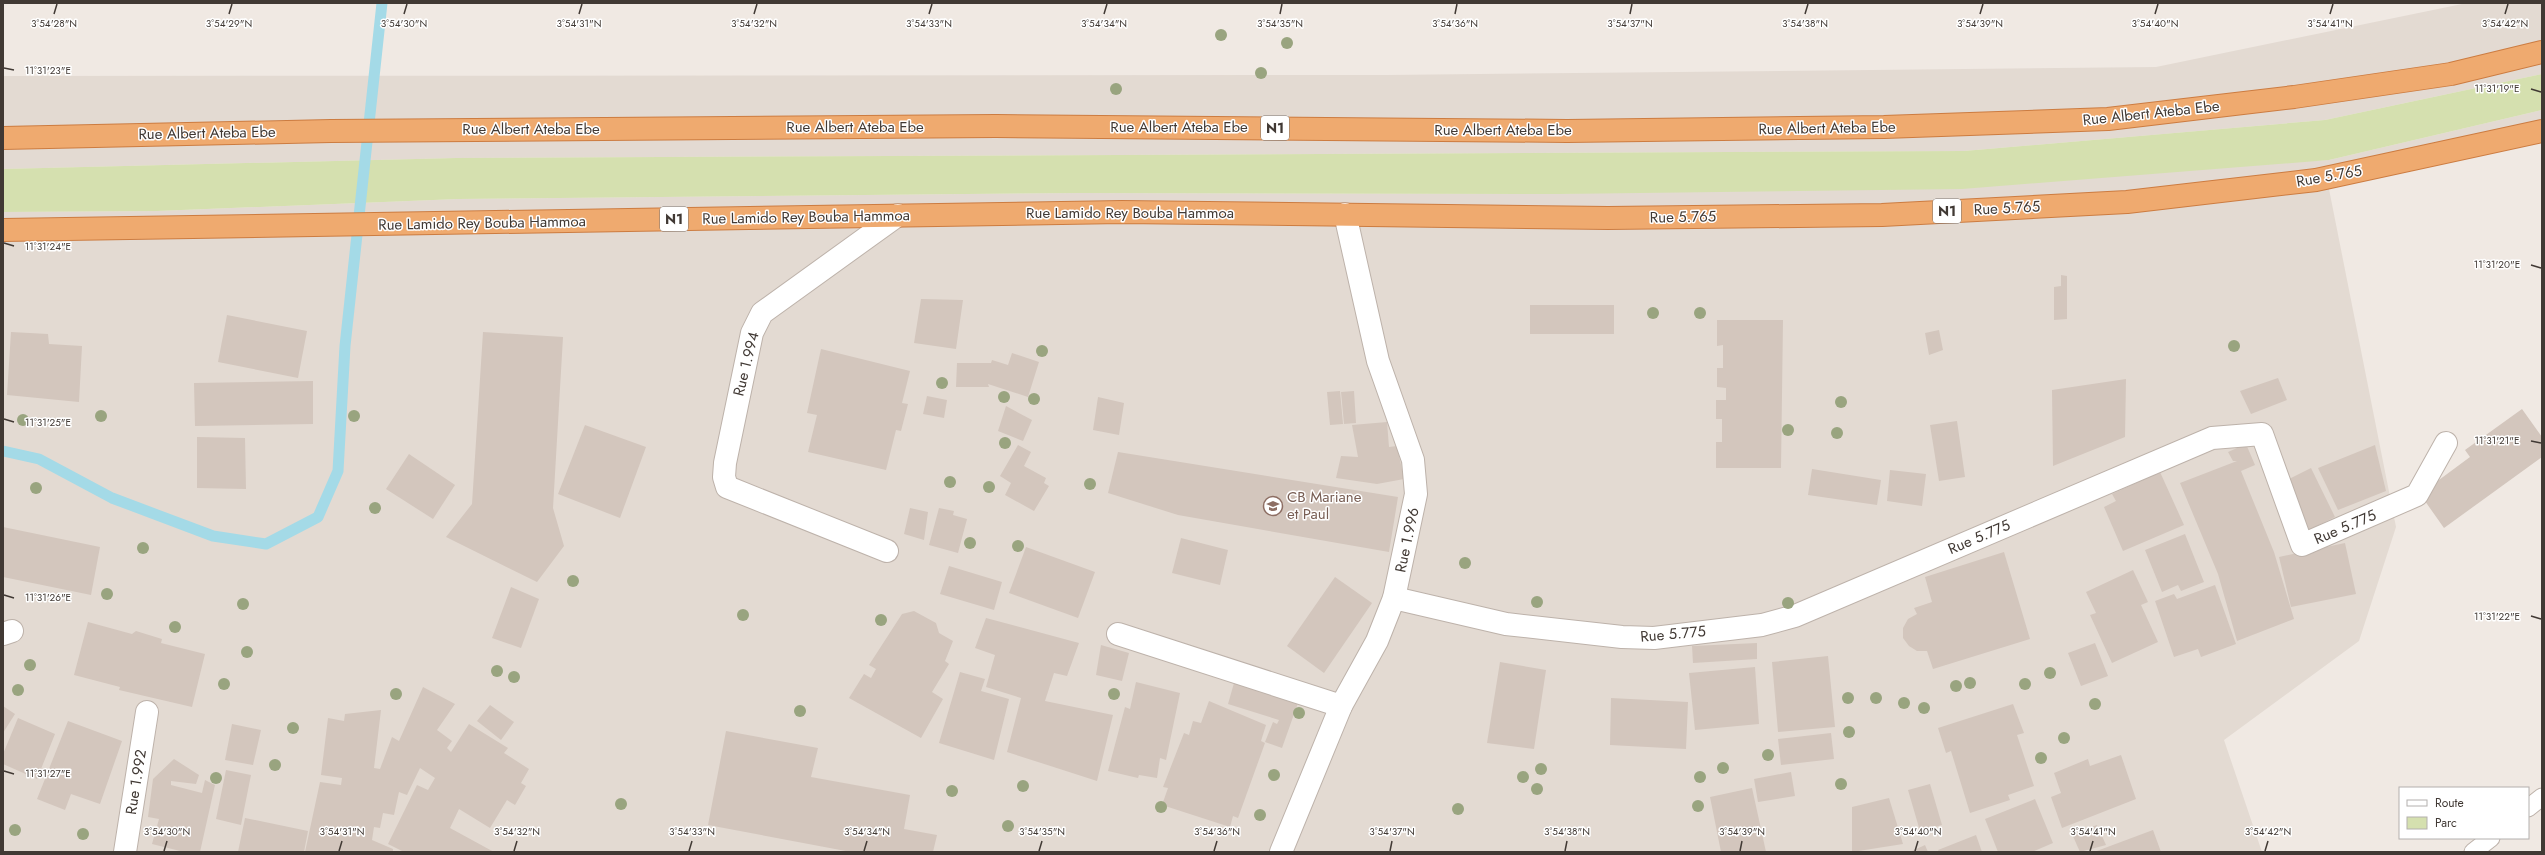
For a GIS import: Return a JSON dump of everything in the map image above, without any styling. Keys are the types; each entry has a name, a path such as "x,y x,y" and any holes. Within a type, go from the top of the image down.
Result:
{"highway":[{"name":"Rue Albert Ateba Ebe","path":"3,138 331,130 996,126 1559,131 1900,127 2108,119 2294,97 2451,74 2542,52"},
{"name":"Rue 5.765","path":"1345,214 1608,218 1882,215 2127,202 2316,180 2542,131"},
{"name":"Rue Lamido Rey Bouba Hammoa","path":"3,230 1122,212 1345,214"}],"street":[{"name":"Rue 1.996","path":"1281,852 1341,706 1377,642 1394,598 1416,494 1413,460 1378,360 1345,214"},
{"name":"Rue 1.994","path":"887,552 727,487 724,477 725,462 752,333 762,313 898,215"},
{"name":"Rue 5.775","path":"1394,598 1506,624 1622,638 1654,638 1762,625 1795,616 2212,438 2262,434 2302,545 2417,495 2446,443"},
{"path":"1118,634 1341,706"},
{"name":"Rue 1.992","path":"125,852 147,712"}],"lane":[{"path":"2529,807 2542,797"},
{"path":"2474,852 2490,839"}],"shaded area":[{"path":"2467,3 2542,3 2542,74 2325,120 1964,151 456,158 3,169 3,76 1387,75 2156,67"},
{"path":"2542,110 2542,135 2328,184 2396,527 2359,641 2224,740 2262,852 3,852 3,212 157,211 458,199 1080,193 1560,194 2329,160"}],"green space":[{"path":"2542,74 2542,110 2329,160 1962,189 1560,194 1080,193 458,199 157,211 3,212 3,169 456,158 1964,151 2325,120"}],"building":[{"path":"2061,275 2067,276 2067,319 2054,320 2054,287 2061,286"},
{"path":"921,299 963,300 956,349 914,343"},
{"path":"1530,305 1614,305 1614,334 1530,334"},
{"path":"227,315 307,331 298,378 218,362"},
{"path":"1717,320 1783,320 1781,468 1716,468 1716,442 1722,442 1722,419 1716,419 1716,400 1726,400 1726,388 1717,387 1717,368 1723,368 1723,345 1717,346"},
{"path":"1939,330 1943,350 1929,355 1925,333"},
{"path":"11,332 48,334 49,344 82,346 79,402 7,395"},
{"path":"483,332 563,337 553,508 564,546 537,582 446,537 472,504"},
{"path":"821,349 910,371 902,403 908,404 901,431 896,430 886,470 808,452 817,415 807,413"},
{"path":"1012,353 1039,362 1028,397 988,384 989,387 956,387 957,363 991,363 992,360 1008,365"},
{"path":"2278,378 2287,400 2251,414 2240,391"},
{"path":"2126,379 2125,437 2053,466 2052,390"},
{"path":"313,381 313,424 195,426 194,383"},
{"path":"1340,391 1343,424 1330,425 1327,392"},
{"path":"1354,391 1356,423 1344,424 1341,392"},
{"path":"927,396 947,400 944,418 923,414"},
{"path":"1098,397 1124,403 1119,435 1093,430"},
{"path":"1006,406 1032,420 1023,441 998,431"},
{"path":"2522,409 2542,437 2542,457 2444,528 2420,494 2470,457 2465,450"},
{"path":"1957,421 1965,477 1939,481 1930,425"},
{"path":"1387,422 1389,447 1397,446 1404,479 1377,484 1336,478 1341,456 1358,457 1352,425"},
{"path":"585,425 646,447 620,518 558,494"},
{"path":"197,437 245,438 246,489 197,488"},
{"path":"2246,444 2255,465 2241,471 2274,552 2294,619 2237,641 2218,574 2180,483 2237,461 2233,461 2228,452"},
{"path":"1018,445 1031,452 1024,466 1046,478 1044,483 1049,486 1034,511 1005,495 1011,483 1000,476"},
{"path":"2375,445 2386,491 2338,510 2318,468"},
{"name":"CB Mariane et Paul","path":"1118,452 1398,497 1389,552 1178,515 1108,493"},
{"path":"409,454 455,485 433,519 386,489"},
{"path":"2311,468 2335,517 2307,531 2283,482"},
{"path":"1812,469 1881,480 1877,505 1808,495"},
{"path":"1890,470 1926,474 1922,506 1887,501"},
{"path":"2160,472 2184,525 2123,551 2104,507 2116,501 2112,494"},
{"path":"910,508 928,512 924,540 904,534"},
{"path":"939,508 954,511 953,515 967,519 958,553 929,545"},
{"path":"3,527 100,547 91,595 3,577"},
{"path":"2185,534 2204,582 2181,591 2178,585 2162,592 2145,550"},
{"path":"1181,538 1228,550 1220,585 1172,573"},
{"path":"2345,543 2356,594 2291,607 2279,557"},
{"path":"1026,547 1095,572 1078,618 1009,593"},
{"path":"2004,552 2030,639 1933,669 1927,651 1917,651 1909,646 1903,638 1903,628 1908,619 1917,614 1914,608 1932,602 1925,577"},
{"path":"949,566 1002,582 994,610 940,594"},
{"path":"2133,570 2148,602 2141,605 2158,642 2112,663 2090,615 2096,613 2086,592"},
{"path":"1335,577 1372,603 1324,673 1287,646"},
{"path":"2215,585 2236,644 2201,657 2198,649 2174,657 2155,601 2174,594 2177,599"},
{"path":"511,587 539,599 521,648 492,638"},
{"path":"914,611 936,623 939,633 953,641 945,661 949,664 932,692 943,699 921,738 849,698 864,674 871,678 876,669 869,665 902,614"},
{"path":"986,618 1079,643 1067,676 1054,673 1045,701 1113,715 1097,781 1007,752 1021,698 986,687 995,655 975,648"},
{"path":"88,622 132,634 136,631 162,639 161,643 205,654 192,707 119,690 120,687 74,675"},
{"path":"1757,643 1757,659 1693,663 1692,646"},
{"path":"2095,643 2108,676 2081,686 2068,653"},
{"path":"1101,645 1129,653 1122,681 1096,675"},
{"path":"1828,656 1835,727 1778,732 1772,662"},
{"path":"1500,662 1546,670 1534,749 1487,743"},
{"path":"1755,667 1759,724 1695,730 1689,673"},
{"path":"960,672 985,679 981,691 1009,699 994,760 939,743"},
{"path":"1136,682 1180,693 1166,760 1160,758 1157,778 1139,775 1138,778 1108,771 1125,707 1130,709"},
{"path":"1234,683 1298,703 1282,748 1265,742 1273,722 1277,724 1279,720 1228,704"},
{"path":"423,687 455,704 437,730 452,741 447,748 451,752 469,724 508,748 504,753 529,769 521,783 526,786 515,805 507,800 490,828 459,809 450,828 494,852 404,852 388,844 417,785 428,790 435,778 420,768 407,795 399,792 394,815 383,813 380,828 374,827 372,840 393,849 393,852 305,852 320,782 341,785 342,778 321,775 328,718 344,721 345,714 381,710 374,768 380,769 392,737 399,741"},
{"path":"1611,698 1688,702 1686,749 1610,745"},
{"path":"1209,701 1266,725 1261,741 1265,743 1238,818 1233,816 1230,827 1162,805 1168,788 1163,787 1184,733 1189,735 1193,721 1201,723"},
{"path":"2013,704 2024,733 2017,735 2034,786 2008,795 2010,800 1970,813 1951,751 1946,753 1938,728"},
{"path":"490,705 514,722 501,740 477,721"},
{"path":"3,706 15,714 3,733"},
{"path":"18,718 55,734 37,779 3,764 3,754"},
{"path":"68,721 122,741 100,804 71,794 65,810 37,799"},
{"path":"232,724 261,730 253,765 225,760"},
{"path":"726,731 818,748 811,777 910,795 904,829 937,835 933,852 851,852 708,825"},
{"path":"1831,733 1834,759 1781,765 1778,739"},
{"path":"2121,755 2136,799 2062,828 2051,797 2061,793 2054,773 2088,759 2090,766"},
{"path":"174,759 199,775 196,784 171,781 171,785 202,793 205,780 215,785 200,852 184,852 152,844 159,819 148,817 153,779"},
{"path":"226,770 251,775 241,825 216,819"},
{"path":"1791,772 1795,796 1758,802 1754,779"},
{"path":"1930,784 1942,825 1920,831 1908,790"},
{"path":"1752,788 1766,852 1721,852 1710,797"},
{"path":"1889,798 1903,844 1852,852 1852,807"},
{"path":"2035,799 2053,843 2032,852 1998,852 1985,819"},
{"path":"245,818 308,831 304,852 238,852"},
{"path":"2097,825 2106,845 2080,852 2072,834"},
{"path":"2153,830 2161,852 2094,852"},
{"path":"1976,835 1982,852 1939,852 1938,850"},
{"path":"1925,845 1928,852 1910,852"}],"waterway":[{"path":"3,451 39,459 112,498 213,536 266,544 318,517 338,471 345,346 382,3"}],"place":[{"name":"CB Mariane et Paul","path":"1273,506"}]}
